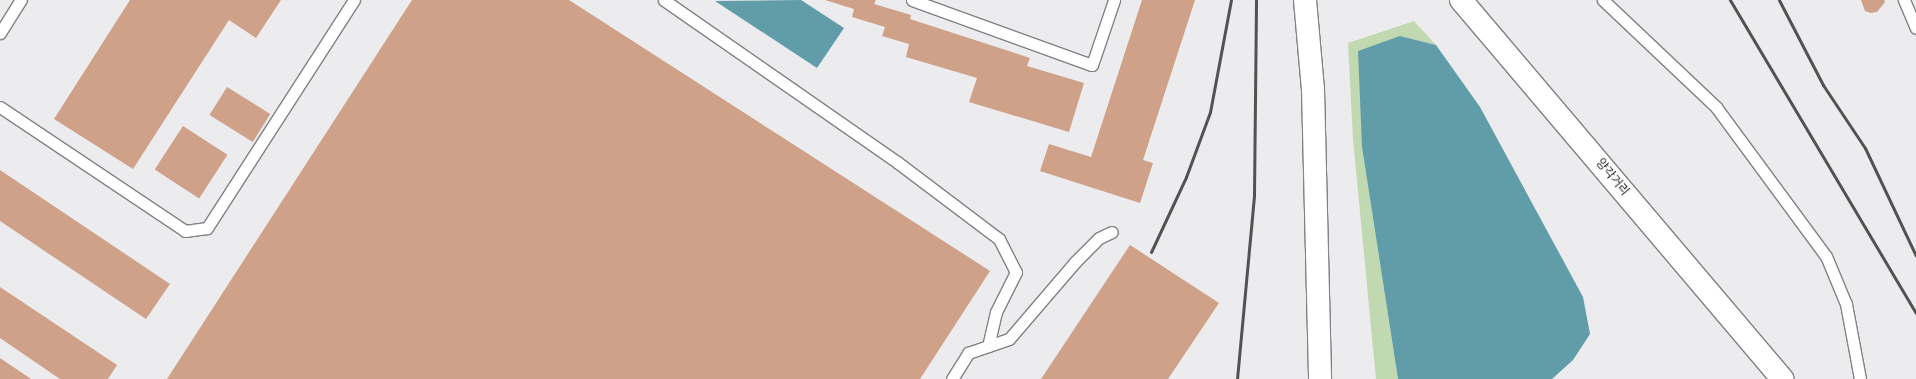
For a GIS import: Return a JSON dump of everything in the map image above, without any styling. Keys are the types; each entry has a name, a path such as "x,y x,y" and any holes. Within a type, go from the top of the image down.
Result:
{"main road":[{"path":"1305,0 1313,89 1320,379"},
{"name":"양각거리","path":"1461,0 1782,379"}],"lane":[{"path":"0,33 21,0"},
{"path":"0,107 185,231 207,228 354,0"},
{"path":"664,0 897,162 999,239 1016,272 996,312 988,346"},
{"path":"912,0 1092,65 1114,0"},
{"path":"1603,0 1716,107 1826,256 1846,304 1860,379"},
{"path":"1904,0 1916,28"},
{"path":"952,379 968,353 1009,338 1065,273 1099,238 1112,232"}],"green space":[{"path":"1414,21 1436,45 1400,36 1362,147 1398,379 1376,379 1353,139 1348,43"}],"water":[{"path":"801,0 844,28 817,68 715,1"},
{"path":"1400,36 1436,45 1480,107 1583,297 1590,334 1573,360 1552,379 1398,379 1362,147 1358,51"}],"building":[{"path":"130,0 281,0 256,38 229,20 133,169 54,119"},
{"path":"412,0 569,0 990,271 920,379 167,379"},
{"path":"825,0 876,0 874,4 911,15 910,19 1030,58 1027,66 1084,83 1069,132 969,102 977,78 906,57 909,44 882,36 885,27 852,17 854,9"},
{"path":"1142,0 1195,0 1143,160 1153,163 1140,203 1040,171 1049,144 1091,157"},
{"path":"1861,0 1884,0 1885,2 1877,12 1871,13 1865,11"},
{"path":"227,87 270,114 253,142 210,115"},
{"path":"183,126 227,155 199,198 155,170"},
{"path":"0,170 170,284 146,319 0,221"},
{"path":"1130,245 1219,303 1168,379 1041,379"},
{"path":"0,287 117,365 108,379 60,379 0,338"},
{"path":"0,358 31,379 0,379"}],"railway":[{"path":"1151,252 1186,177 1210,112 1231,0"},
{"path":"1237,379 1254,195 1256,0"},
{"path":"1730,0 1916,313"},
{"path":"1779,0 1823,85 1865,148 1916,256"}]}
